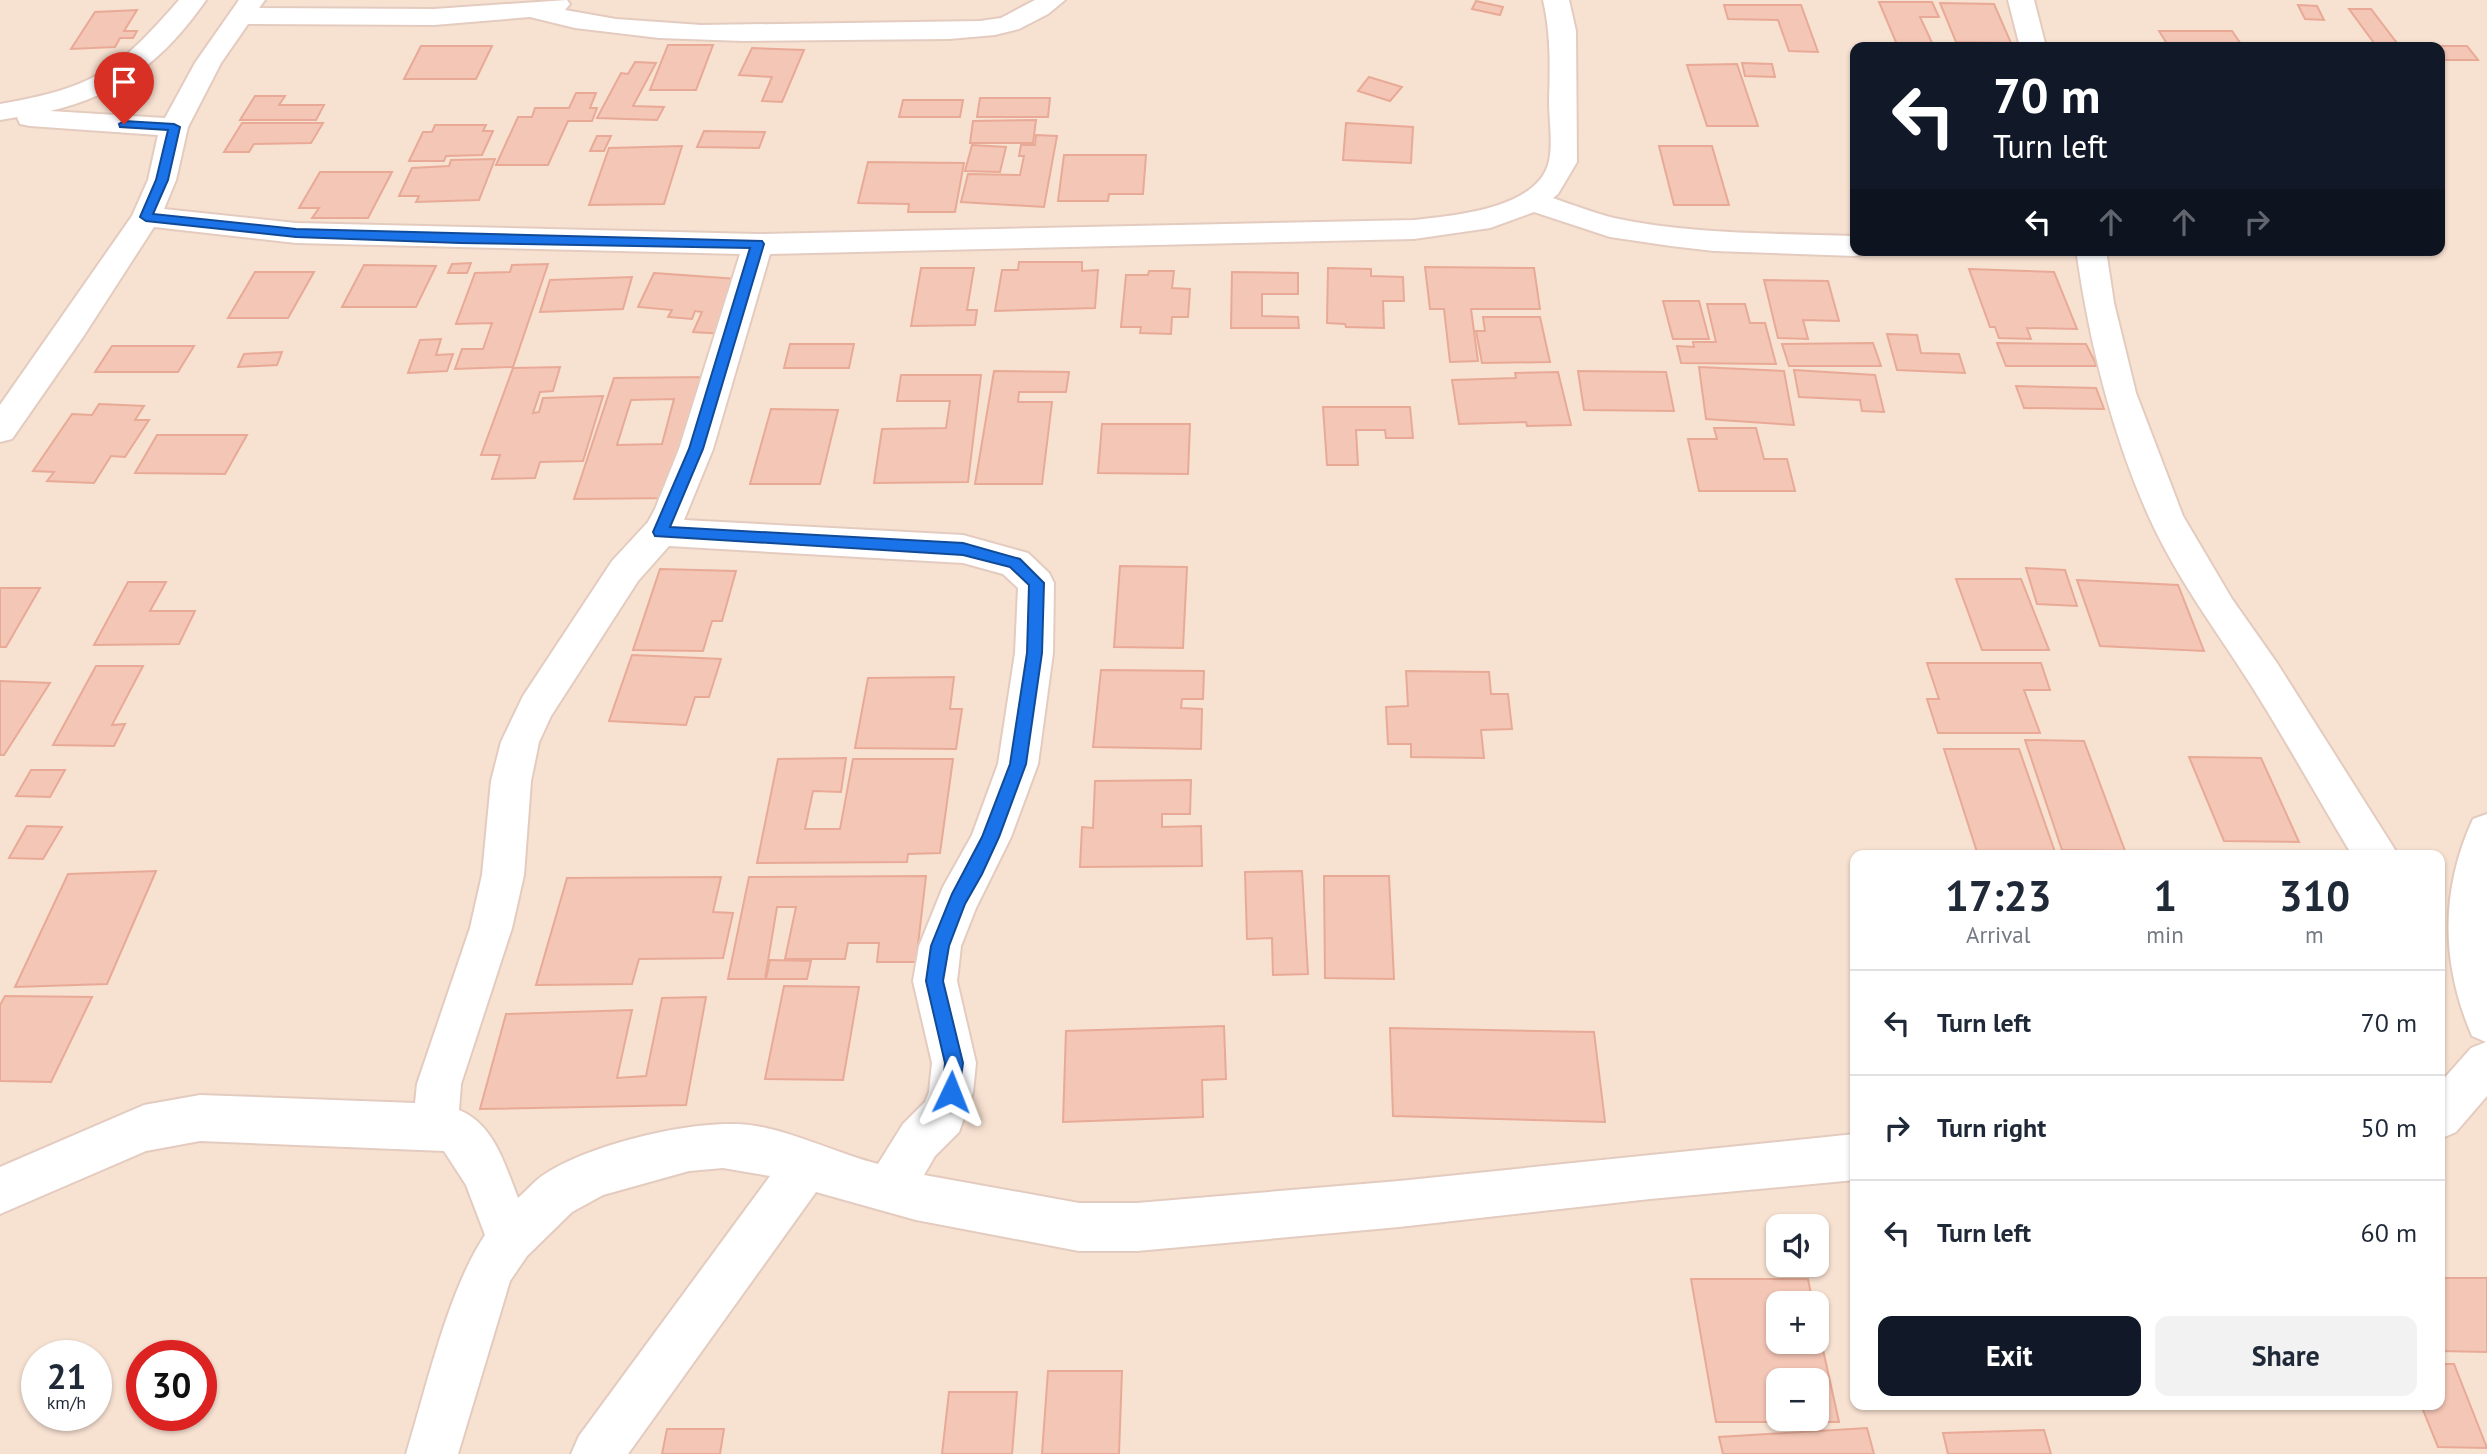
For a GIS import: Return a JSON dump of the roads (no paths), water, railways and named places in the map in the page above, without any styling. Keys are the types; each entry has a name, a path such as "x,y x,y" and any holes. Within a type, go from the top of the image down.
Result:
{"street":[{"path":"0,114 89,92 117,77 149,49 193,0"},
{"path":"0,430 72,330 146,217 162,180 174,127 208,63 247,8 434,17 533,10 569,0"},
{"path":"533,10 575,22 635,29 741,32 949,31 997,27 1034,13 1052,0"},
{"path":"146,217 296,233 758,244 1311,230 1378,231 1460,225 1497,218 1531,201 1558,178 1563,162 1563,30 1556,0"},
{"path":"2021,0 2032,42"},
{"path":"0,114 174,127"},
{"path":"1531,201 1610,227 1671,236 1714,241 1850,246"},
{"path":"435,1126 439,1084 491,928 503,875 511,781 520,742 536,707 625,570 660,532 696,449 758,244"},
{"path":"2092,256 2099,303 2120,393 2152,486 2167,519 2220,609 2264,674 2363,837 2374,850"},
{"path":"660,532 963,549 1015,563 1036,583 1034,653 1018,764 991,837 958,900 940,946 934,981 954,1063 951,1092 943,1116 919,1140 889,1190"},
{"path":"2487,832 2472,877 2467,919 2472,966 2487,1021"},
{"path":"2445,934 2472,966"},
{"path":"2445,1110 2487,1063"},
{"path":"0,1191 144,1128 172,1121 200,1118 435,1126 459,1133 468,1144 504,1219 510,1238"},
{"path":"432,1454 471,1324 491,1268 510,1238 555,1195 595,1174 689,1148 723,1145 758,1149 889,1190 1079,1227 1137,1227 1399,1204 1850,1157"},
{"path":"597,1454 807,1165"}]}
